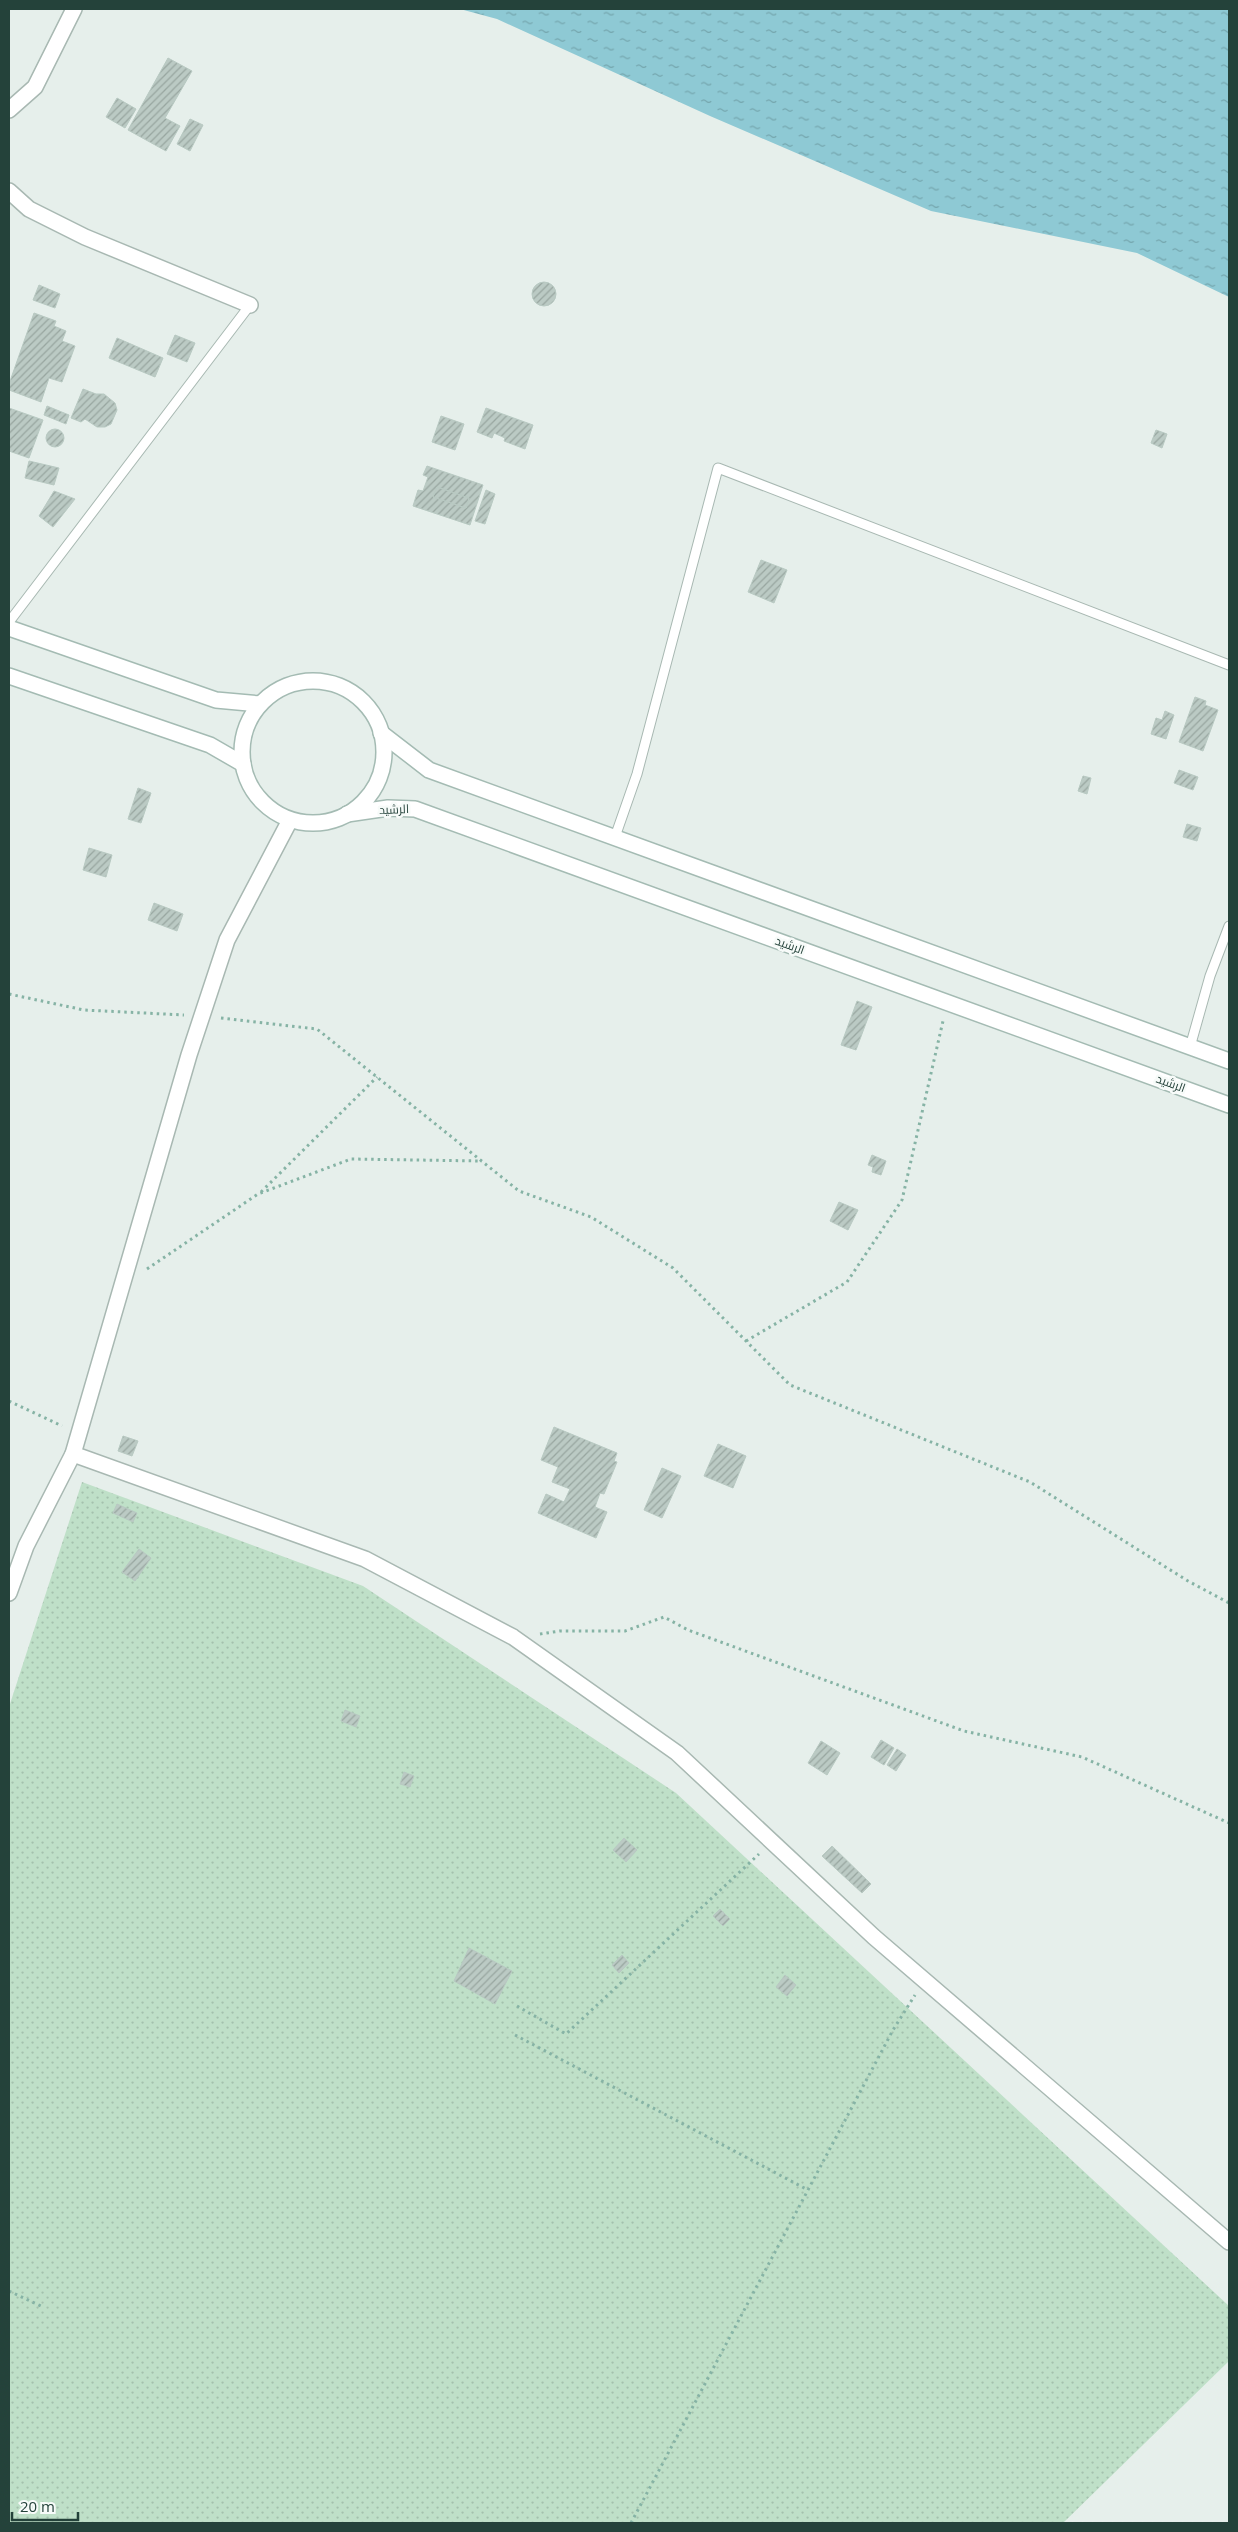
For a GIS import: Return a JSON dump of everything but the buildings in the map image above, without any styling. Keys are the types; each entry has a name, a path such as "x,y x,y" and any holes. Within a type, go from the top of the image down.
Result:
{"street":[{"path":"9,110 34,87 74,9"},
{"path":"9,191 29,209 84,237 250,304"},
{"path":"9,628 216,700 260,704"},
{"path":"9,676 210,745 243,764"},
{"path":"320,680 343,687 363,700 376,719 381,732 384,741 383,764 376,786 363,804 347,814 322,823 289,822 259,800 246,779 241,755 244,730 260,704 273,692 295,682 320,680"},
{"path":"381,732 429,770 1229,1061"},
{"name":"الرشيد","path":"347,814 388,808 415,808 1229,1105"},
{"path":"9,1593 26,1546 73,1454 189,1055 228,940 289,822"},
{"path":"73,1454 365,1558 513,1637 676,1753 874,1937 1229,2242"}],"lane":[{"path":"9,622 250,304"},
{"path":"615,837 637,774 718,468 1229,665"},
{"path":"1190,1047 1210,976 1229,926"}],"path":[{"path":"9,994 84,1010 202,1016 317,1029 519,1191 591,1217 672,1268 790,1385 1030,1482 1188,1581 1229,1603"},
{"path":"746,1341 847,1282 902,1200 947,1002"},
{"path":"123,1284 258,1194 377,1077"},
{"path":"258,1194 351,1159 482,1162"},
{"path":"9,1401 78,1434"},
{"path":"513,1637 560,1631 626,1631 664,1617 688,1630 964,1731 1082,1757 1229,1823"},
{"path":"516,2006 566,2034 772,1842"},
{"path":"631,2523 893,2030 925,1980"},
{"path":"515,2035 808,2190"},
{"path":"9,2291 44,2307"}],"green space":[{"path":"82,1482 363,1586 676,1793 1229,2306 1229,2361 1063,2523 9,2523 9,1707"}],"water":[{"path":"460,9 1229,9 1229,297 1137,253 931,211 710,116 497,19"}]}
